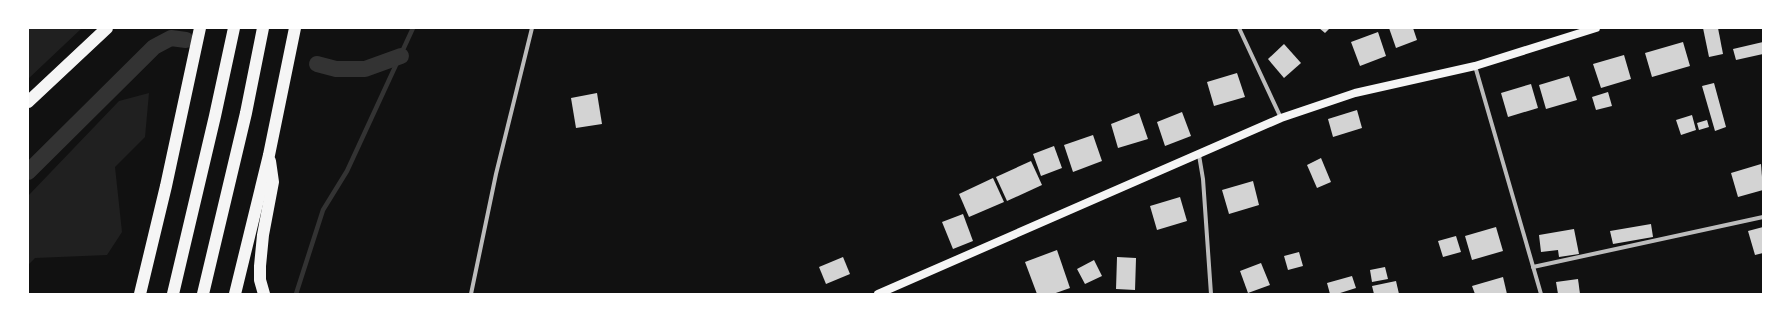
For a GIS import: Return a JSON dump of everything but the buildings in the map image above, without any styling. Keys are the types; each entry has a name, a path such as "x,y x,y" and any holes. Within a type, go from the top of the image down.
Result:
{"highway":[{"path":"28,102 107,28"},
{"path":"140,294 182,116 200,28"},
{"path":"173,294 216,116 234,28"},
{"path":"203,294 246,113 264,28"},
{"path":"235,294 269,156 295,28"},
{"path":"264,294 260,280 260,266 263,235 273,182 269,156"}],"main road":[{"path":"878,294 1281,118 1355,93 1474,66 1596,28"}],"street":[{"path":"471,294 496,174 532,28"},
{"path":"1239,28 1281,118"},
{"path":"1474,66 1541,294"},
{"path":"1199,154 1203,179 1211,294"},
{"path":"1533,267 1763,217"}],"shaded area":[{"path":"28,28 82,28 28,79"},
{"path":"149,93 145,137 115,167 122,232 107,255 35,258 28,265 28,196 119,101"}],"waterway":[{"path":"296,294 323,210 347,171 413,28"},
{"path":"28,172 154,47 171,38 186,40"},
{"path":"317,64 336,69 365,69 401,56"}]}
